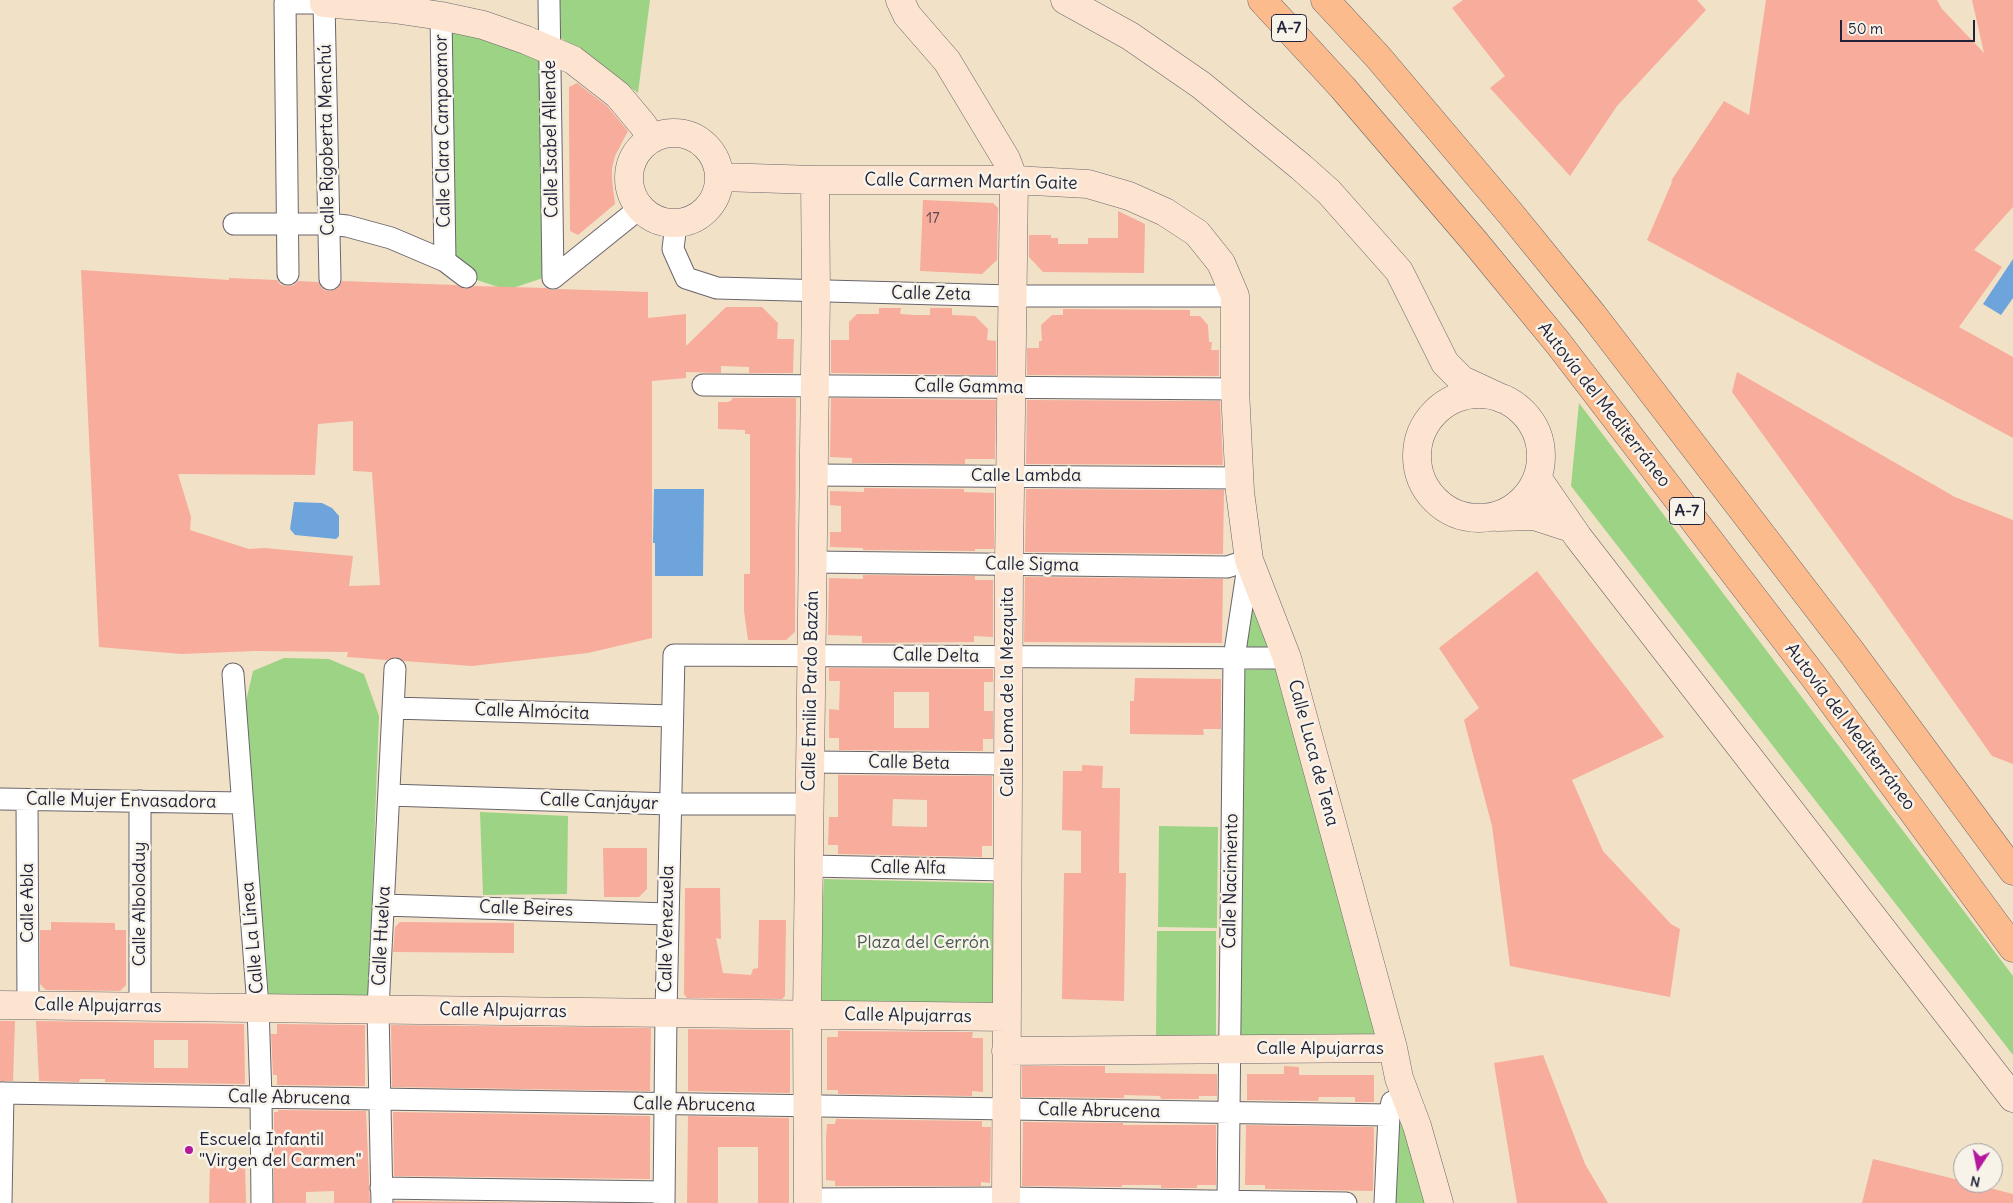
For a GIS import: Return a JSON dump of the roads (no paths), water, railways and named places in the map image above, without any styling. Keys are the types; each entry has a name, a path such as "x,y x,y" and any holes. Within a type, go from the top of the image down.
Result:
{"highway":[{"name":"Autovía del Mediterráneo","path":"1262,0 1343,88 1475,242 1558,343 1814,677 2013,948"},
{"name":"A-7","path":"1325,0 1378,58 1510,213 1593,315 1850,650 2013,871"}],"street":[{"name":"Calle Isabel Allende","path":"549,0 553,278 640,208"},
{"path":"900,0 908,15 947,61 1006,159 1014,180"},
{"path":"1066,0 1130,36 1200,85 1259,131 1329,192 1399,271 1445,363 1462,380 1520,409 1532,423 1540,441 1542,460 1538,479 1528,496 1513,509 1495,517"},
{"path":"288,274 285,3 324,1 394,9 441,8 573,60 618,96 644,125 652,139"},
{"name":"Calle Rigoberta Menchú","path":"324,1 330,279"},
{"name":"Calle Clara Campoamor","path":"441,8 445,261"},
{"path":"666,133 682,133 697,138 709,148 717,162 720,178 718,191 712,204 702,214 690,221 676,224 662,222 650,217 640,208 631,190 629,170 633,158 641,147 652,139 666,133"},
{"name":"Calle Carmen Martín Gaite","path":"720,178 1014,180 1088,184 1128,196 1165,212 1197,233 1222,263 1235,296"},
{"name":"Calle Emilia Pardo Bazán","path":"808,1201 807,1014 816,292 815,180"},
{"name":"Calle Loma de la Mezquita","path":"1006,1201 1008,656 1014,180"},
{"path":"234,224 328,224 347,226 391,238 445,261 466,277"},
{"name":"Calle Zeta","path":"676,224 673,249 686,278 716,288 1012,296 1235,296"},
{"name":"Calle Luca de Tena","path":"1235,296 1235,389 1239,478 1249,560 1287,658 1393,1048 1399,1078 1417,1126 1438,1203"},
{"path":"1438,410 1445,363"},
{"name":"Calle Gamma","path":"703,385 1235,389"},
{"path":"1503,399 1486,395 1469,395 1452,400 1438,410 1425,426 1418,446 1418,466 1424,486 1437,502 1454,514 1474,519 1534,516 1571,528"},
{"name":"Calle Lambda","path":"814,475 1239,478"},
{"path":"1538,479 1571,528 2013,1098"},
{"name":"Calle Sigma","path":"813,562 1227,567 1249,560"},
{"name":"Calle Nacimiento","path":"1228,1202 1234,658 1249,560"},
{"name":"Calle Delta","path":"674,655 1287,658"},
{"name":"Calle Venezuela","path":"664,1198 674,655"},
{"name":"Calle Huelva","path":"382,1196 378,1009 395,669"},
{"name":"Calle La Línea","path":"233,674 258,1007 262,1203"},
{"name":"Calle Almócita","path":"393,708 672,716"},
{"name":"Calle Beta","path":"810,762 1008,764"},
{"name":"Calle Canjáyar","path":"389,795 670,804 810,804"},
{"name":"Calle Mujer Envasadora","path":"0,800 242,802"},
{"name":"Calle Abla","path":"27,800 28,1006"},
{"name":"Calle Alboloduy","path":"140,801 140,1007"},
{"name":"Calle Alfa","path":"809,866 1007,870"},
{"name":"Calle Beires","path":"383,905 668,914"},
{"name":"Calle Alpujarras","path":"0,1005 1007,1017"},
{"name":"Calle Alpujarras","path":"1006,1051 1393,1048"},
{"path":"1385,1203 1389,1115 1399,1078"},
{"path":"1,1093 1,1203"},
{"name":"Calle Abrucena","path":"1,1093 1389,1115"},
{"path":"382,1196 664,1198"},
{"path":"808,1201 1346,1203"}],"water":[{"path":"2013,259 2013,298 2001,315 1983,304"},
{"path":"654,489 704,489 703,576 655,576 655,543 653,543"},
{"path":"294,502 322,503 332,508 339,516 339,536 336,539 295,535 290,529"}],"place":[{"name":"Escuela Infantil \"Virgen del Carmen\"","path":"189,1150"}],"park label":[{"name":"Plaza del Cerrón","path":"923,943"}]}
